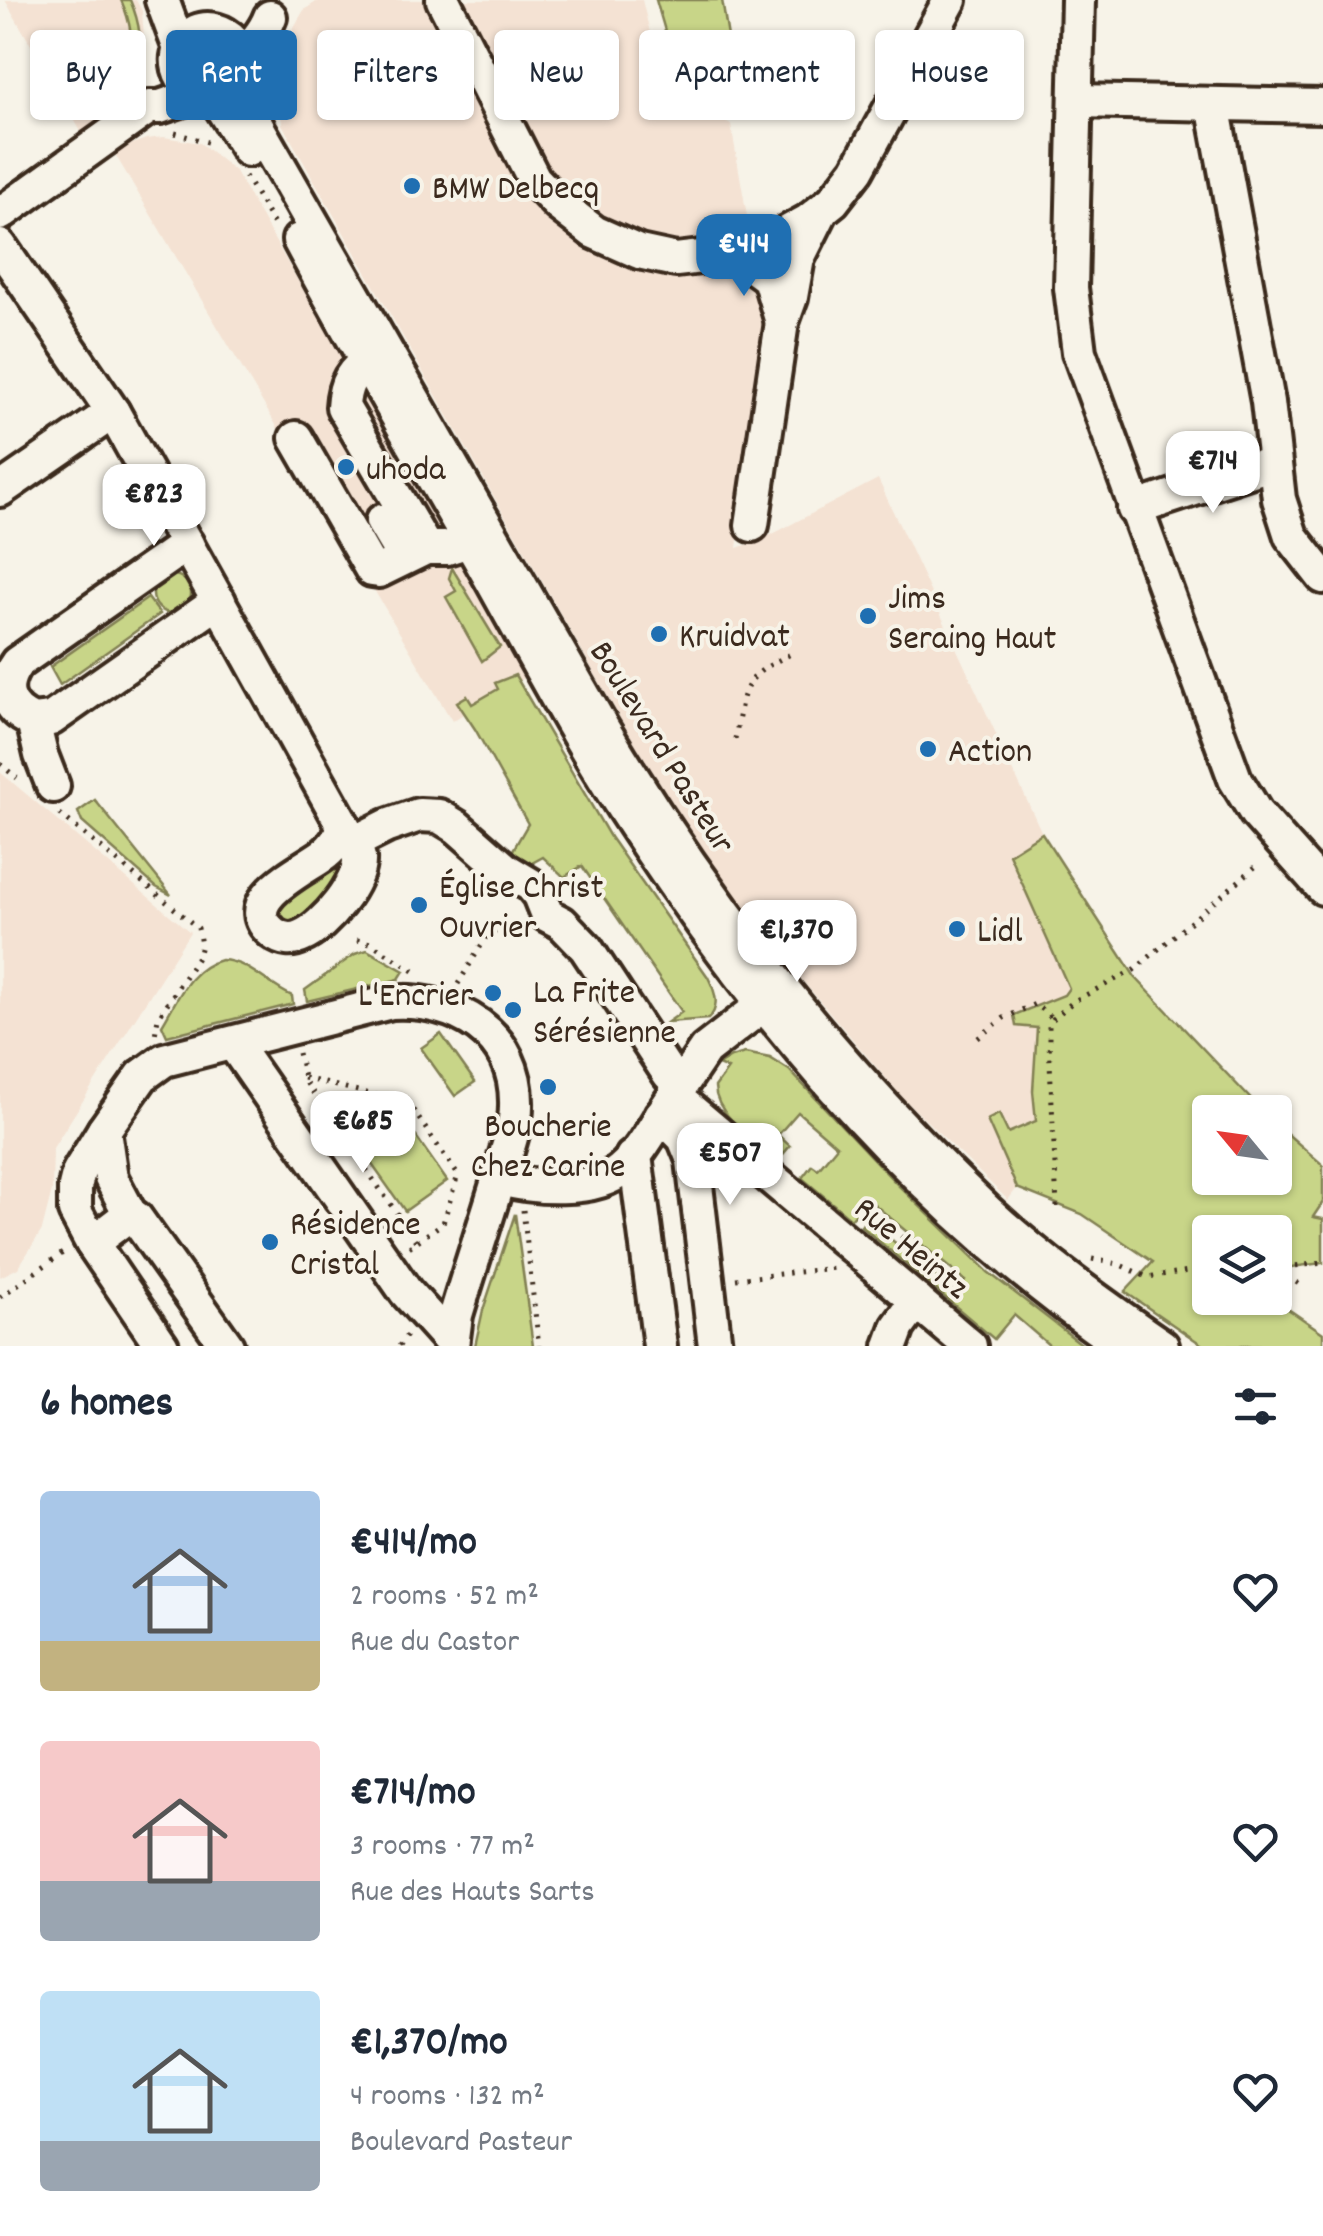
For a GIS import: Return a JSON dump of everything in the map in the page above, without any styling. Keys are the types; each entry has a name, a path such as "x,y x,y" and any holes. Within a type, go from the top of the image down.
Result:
{"street":[{"path":"162,0 171,30"},
{"path":"186,0 216,30 282,8"},
{"path":"443,0 534,179 594,232 639,252 676,260 768,255 820,212 857,170 950,0"},
{"path":"1078,0 1071,288 1079,352 1234,779 1256,813 1323,888"},
{"path":"265,30 282,8"},
{"path":"148,107 149,99 166,80"},
{"path":"1076,100 1323,106"},
{"path":"0,214 148,107 166,103"},
{"path":"1213,104 1268,402 1279,499 1291,536 1323,577"},
{"name":"Boulevard Pasteur","path":"237,120 245,144 367,362 636,829 763,1006 861,1116 972,1227 1045,1291 1122,1346"},
{"name":"Boulevard Pasteur","path":"253,120 611,743 679,850 762,964 886,1108 988,1212 1063,1276 1162,1346"},
{"path":"0,246 114,412 349,836 420,815 439,816 539,895 547,915 562,923 586,948 670,1074 672,1098 693,1160 715,1346"},
{"path":"752,525 782,322 768,255"},
{"path":"367,362 356,368 346,388 343,407 393,516 415,553"},
{"path":"0,490 114,412"},
{"path":"296,438 375,572 415,553 469,541"},
{"path":"1134,509 1273,463"},
{"path":"354,538 393,516"},
{"path":"42,791 41,755 33,721 10,704 4,687 8,675 187,544"},
{"path":"33,721 51,719 219,601"},
{"path":"498,1178 545,1186 610,1178 632,1157 706,1050 763,1006 766,986 762,964"},
{"path":"162,1346 81,1246 75,1187 79,1171 104,1130 134,1085 151,1068 184,1052 391,1002 428,1002 461,1013 497,1044 516,1090 513,1128 456,1315 452,1344"},
{"path":"763,1006 802,1014"},
{"path":"233,1043 406,1292 452,1344"},
{"name":"Rue Heintz","path":"672,1098 970,1346"},
{"path":"104,1130 111,1178 130,1214 227,1346"},
{"path":"632,1157 643,1206 660,1346"},
{"path":"81,1246 130,1214"},
{"path":"891,1346 898,1326 916,1301"}],"path":[{"path":"735,739 752,678 759,669 794,653"},
{"path":"0,764 42,791 200,924 198,956 158,1018 156,1041"},
{"path":"1057,1207 1052,1019 1074,1001 1134,970 1266,857"},
{"path":"454,991 487,936 501,929"},
{"path":"356,940 372,943 408,964 421,979"},
{"path":"978,1038 1004,1018 1035,1004 1052,1019"},
{"path":"295,1040 304,1078 416,1242"},
{"path":"304,1078 408,1103 458,1175 443,1223 406,1249"},
{"path":"523,1207 539,1346"},
{"path":"853,1226 869,1209 962,1287"},
{"path":"0,1297 81,1246"},
{"path":"1086,1258 1118,1264 1147,1277 1192,1271"},
{"path":"1292,1266 1323,1263"},
{"path":"736,1279 845,1267"},
{"path":"1292,1279 1303,1287"},
{"path":"399,1346 408,1334"}],"shaded area":[{"path":"5,0 136,0 142,11 143,30 30,30 30,43"},
{"path":"319,0 642,0 649,30 639,30 639,120 722,120 731,125 750,233 769,299 737,548 763,539 878,479 1042,833 1009,854 1069,988 1037,1028 1033,1091 1036,1121 1007,1133 987,1121 1017,1188 1008,1200 902,1097 784,959 689,832 625,727 282,124 282,120 297,120 297,30 292,30 304,10"},
{"path":"74,120 102,120 83,135"},
{"path":"164,137 200,143 235,171 525,677 452,721 113,151"},
{"path":"0,772 190,932 53,1148 52,1191 42,1230 18,1268 0,1277"}],"green space":[{"path":"121,0 130,0 139,30 130,30"},
{"path":"656,0 722,0 727,30 665,30"},
{"path":"452,568 500,647 482,661 446,597 456,591 449,578"},
{"path":"172,575 185,581 191,594 185,607 172,613 159,607 153,594 159,581"},
{"path":"148,598 160,614 60,685 50,667"},
{"path":"515,675 610,837 708,977 716,1004 708,1019 668,1022 682,1012 582,866 564,877 543,857 519,870 506,862 528,824 457,702 467,696 472,704 498,689 495,683"},
{"path":"95,800 171,895 156,887 82,822 78,812"},
{"path":"1042,833 1135,977 1247,1095 1192,1095 1192,1195 1292,1195 1292,1138 1323,1165 1323,1202 1313,1217 1323,1219 1323,1263 1292,1267 1292,1215 1192,1215 1192,1315 1292,1315 1292,1312 1323,1333 1323,1346 1204,1346 1125,1292 1153,1262 1082,1214 1017,1188 987,1120 999,1114 1008,1133 1036,1121 1033,1091 1037,1028 1016,1026 1014,1015 1064,995 1069,988 1009,854"},
{"path":"342,861 312,909 297,923 286,922 280,910 283,903"},
{"path":"367,950 404,971 399,979 307,1001 305,990 355,954"},
{"path":"221,960 249,969 292,996 293,1004 167,1036 162,1025 192,977"},
{"path":"441,1034 475,1082 455,1096 421,1048"},
{"path":"745,1053 770,1058 789,1070 897,1184 988,1272 1084,1346 1050,1346 1014,1315 994,1339 861,1226 867,1219 956,1294 965,1281 868,1199 851,1219 802,1178 812,1165 818,1169 837,1146 798,1112 778,1135 790,1146 779,1159 739,1128 722,1109 715,1087 728,1069 718,1065"},
{"path":"392,1102 447,1181 405,1211 349,1132"},
{"path":"515,1214 533,1346 475,1346 483,1310"}],"place":[{"name":"BMW Delbecq","path":"412,186"},
{"name":"uhoda","path":"346,467"},
{"name":"Jims Seraing Haut","path":"868,616"},
{"name":"Kruidvat","path":"659,634"},
{"name":"Action","path":"928,749"},
{"name":"Église Christ Ouvrier","path":"419,905"},
{"name":"Lidl","path":"957,929"},
{"name":"L'Encrier","path":"493,993"},
{"name":"La Frite Sérésienne","path":"513,1010"},
{"name":"Boucherie Chez Carine","path":"548,1087"},
{"name":"Résidence Cristal","path":"270,1242"}]}
